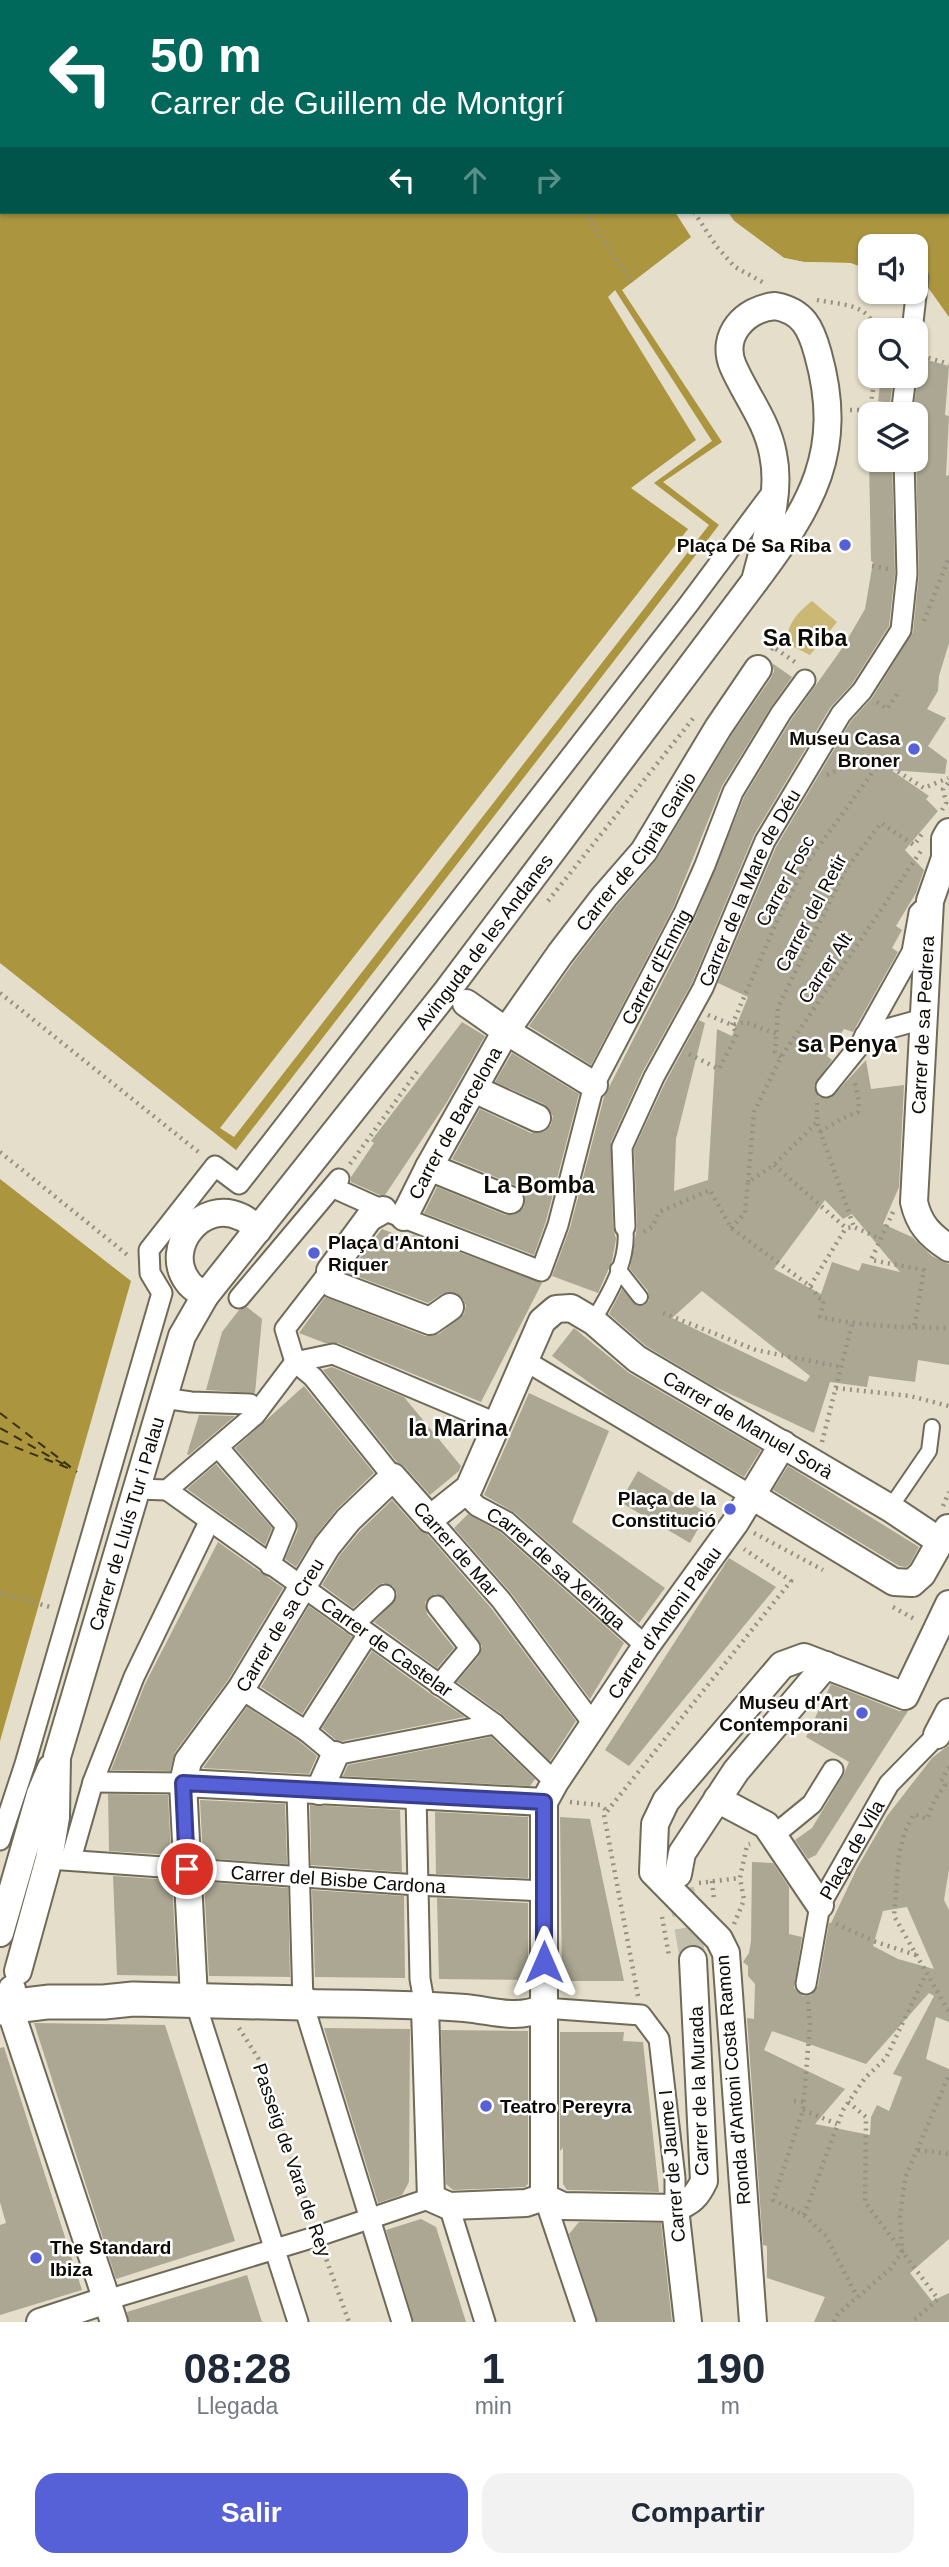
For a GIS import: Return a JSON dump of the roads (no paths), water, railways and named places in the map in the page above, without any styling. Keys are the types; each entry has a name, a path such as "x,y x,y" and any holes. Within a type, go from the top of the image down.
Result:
{"street":[{"name":"Avinguda de les Andanes","path":"205,1296 447,991 755,581 785,541 806,508 818,478 826,444 829,411 825,380 810,329 794,312 775,306 754,311 735,327 730,352 732,365 761,417 773,453 776,487 755,581"},
{"name":"Carrer de la Mare de Déu","path":"626,1235 622,1147 654,1077 703,988 765,841 841,714 862,691 901,630 907,574 904,472"},
{"path":"60,1859 34,1864 27,1862 11,1846 25,1764 162,1293 150,1273 149,1250 215,1166 239,1184 688,605 776,487"},
{"name":"Carrer de Ciprià Garijo","path":"506,1031 560,954 644,851 718,728 758,668"},
{"name":"Carrer d'Enmig","path":"393,1213 541,1270 558,1225 594,1085 684,913 733,792 781,713 805,680"},
{"name":"Carrer de sa Pedrera","path":"936,832 945,839 945,858 930,901 914,1202 918,1220 937,1240 949,1248"},
{"path":"826,1087 865,1035 912,952 919,913 930,901"},
{"path":"466,1003 594,1085"},
{"path":"865,1035 923,1019"},
{"name":"Carrer de Barcelona","path":"393,1213 429,1167 506,1031"},
{"path":"474,1089 537,1118"},
{"path":"429,1167 510,1200"},
{"path":"239,1298 335,1181 393,1213"},
{"path":"205,1296 188,1282 180,1261 183,1238 197,1221 218,1213 241,1216 258,1230"},
{"path":"295,1362 285,1329 331,1278 369,1218 393,1213"},
{"path":"331,1278 430,1321 450,1307"},
{"name":"Carrer de Lluís Tur i Palau","path":"0,1933 8,1902 11,1846 57,1757 182,1336 205,1296"},
{"name":"Carrer de Manuel Sorà","path":"524,1360 542,1321 556,1309 571,1308 593,1321 637,1359 890,1508 945,1534"},
{"path":"136,1489 167,1490 218,1447 295,1362 333,1353 496,1423"},
{"path":"430,1518 469,1488 524,1360 894,1582 912,1583 922,1574 945,1534"},
{"name":"Carrer de Mar","path":"295,1362 313,1377 393,1477 501,1600 594,1725"},
{"path":"163,1398 253,1410"},
{"name":"Carrer d'Antoni Palau","path":"549,1792 646,1646 735,1523 783,1444"},
{"path":"218,1447 286,1526 270,1565"},
{"name":"Carrer de sa Creu","path":"183,1783 188,1761 241,1689 327,1546 348,1520 393,1477"},
{"name":"Carrer de Lluís Tur i Palau","path":"7,1991 36,1907 93,1782 134,1677 209,1522 167,1490"},
{"name":"Carrer de sa Xeringa","path":"463,1492 477,1506 508,1522 646,1646"},
{"name":"Carrer de Castelar","path":"209,1522 495,1724 549,1792"},
{"path":"306,1731 361,1629 385,1595"},
{"path":"667,1878 655,1824 666,1801 782,1665 804,1657 905,1696 949,1604"},
{"path":"437,1606 470,1648 439,1685"},
{"path":"667,1878 736,1771 827,1665"},
{"path":"241,1689 306,1731 335,1755"},
{"name":"Plaça de Vila","path":"806,1984 819,1909 889,1784 943,1723"},
{"path":"402,2322 303,2003 299,1876 308,1791 335,1755 495,1724"},
{"name":"Carrer de Lluís Tur i Palau","path":"57,1757 56,1817 60,1859"},
{"path":"774,1835 813,1804 833,1770"},
{"path":"93,1782 183,1783 415,1795 549,1792 544,1891 544,2197 586,2322"},
{"path":"183,1783 194,1998 298,2322"},
{"path":"415,1795 420,1979 425,2007 440,2202 485,2322"},
{"path":"717,1799 766,1825 819,1909"},
{"name":"Carrer del Bisbe Cardona","path":"60,1859 417,1885 544,1891"},
{"name":"Ronda d'Antoni Costa Ramon","path":"667,1878 719,1938 726,1953 753,2322"},
{"path":"8,1902 14,1897 25,1895 31,1898 36,1907"},
{"name":"Carrer de la Murada","path":"675,2208 688,2203 697,2195 704,2181 681,1961"},
{"path":"111,2311 33,2078 7,1991 133,1998 467,2008 527,2015 544,2008"},
{"name":"Carrer de Jaume I","path":"544,2008 641,2015 659,2039 688,2322"},
{"path":"40,2322 111,2311 274,2248 368,2218 440,2202 526,2203 544,2197 564,2206 675,2208"}],"lane":[{"name":"Carrer de la Mare de Déu","path":"593,1321 604,1304 618,1269 626,1235"},
{"path":"618,1269 640,1297"},
{"path":"890,1508 929,1451 932,1427"}],"tunnel":[{"path":"681,1889 693,1960"}],"place":[{"name":"Plaça De Sa Riba","path":"845,545"},
{"name":"Museu Casa Broner","path":"914,749"},
{"name":"Plaça d'Antoni Riquer","path":"314,1253"},
{"name":"Plaça de la Constitució","path":"730,1509"},
{"name":"Museu d'Art Contemporani","path":"862,1713"},
{"name":"Teatro Pereyra","path":"486,2106"},
{"name":"The Standard Ibiza","path":"36,2258"}],"district":[{"name":"Sa Riba","path":"805,638"},
{"name":"sa Penya","path":"847,1044"},
{"name":"La Bomba","path":"539,1185"},
{"name":"la Marina","path":"458,1428"}]}
